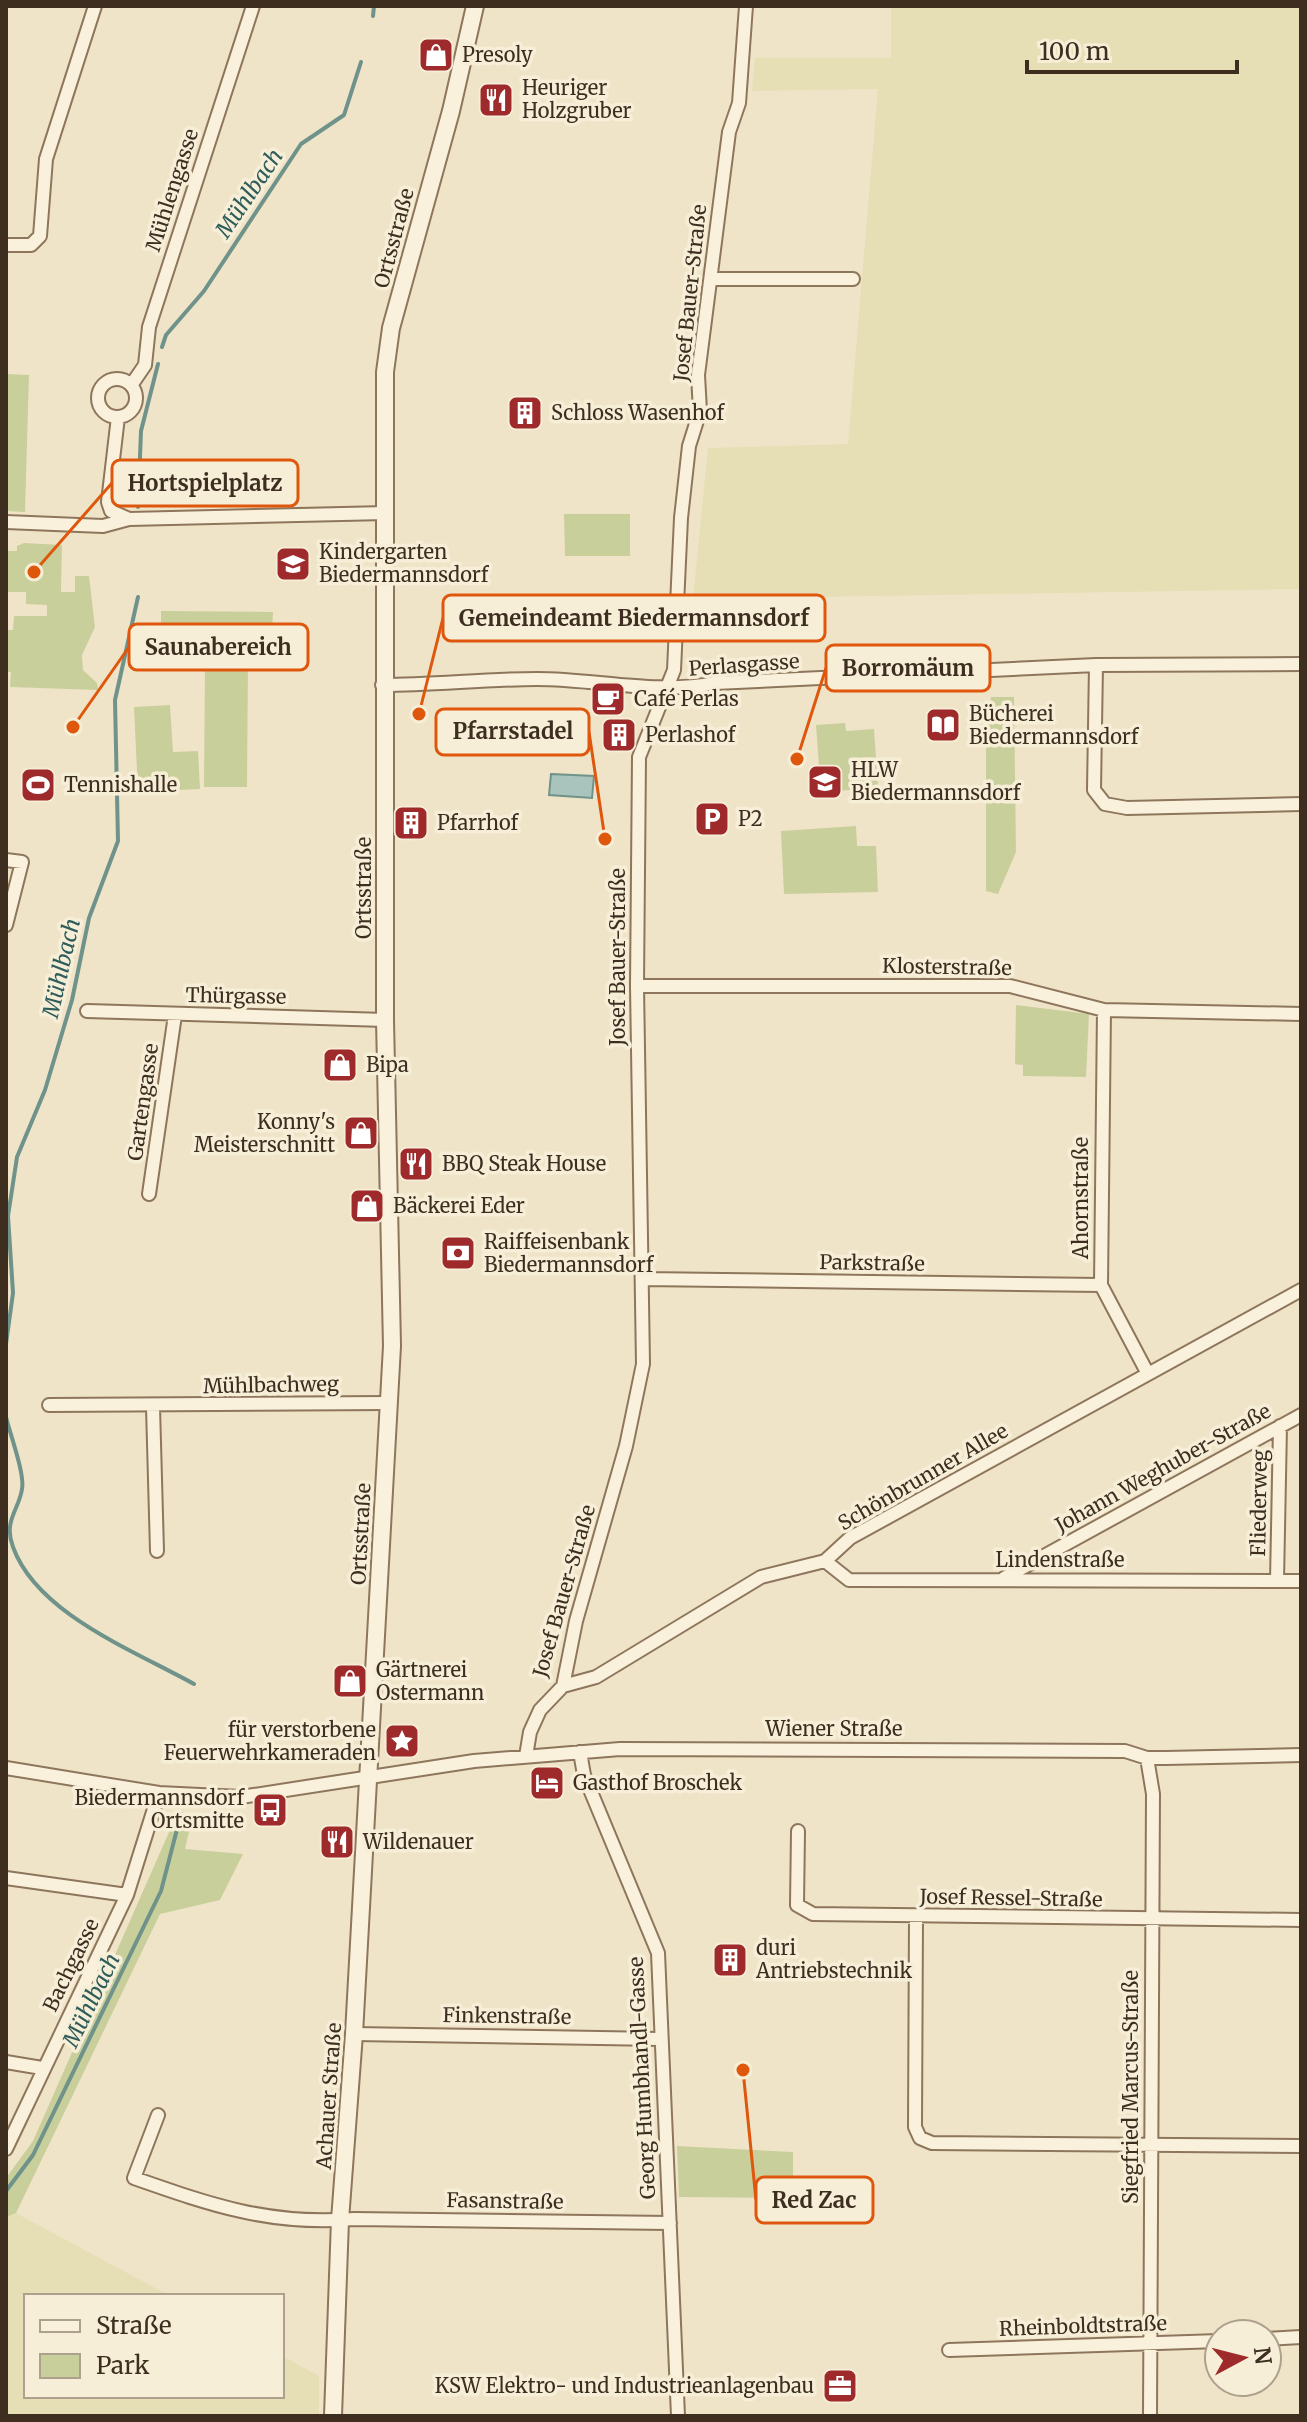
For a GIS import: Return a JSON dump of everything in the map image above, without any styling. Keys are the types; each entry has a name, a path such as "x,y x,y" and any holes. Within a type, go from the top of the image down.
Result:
{"street":[{"path":"6,245 31,245 40,236 46,159 95,6"},
{"name":"Mühlengasse","path":"135,519 111,511 108,502 118,417 129,413 136,403 132,384 145,365 149,327 253,6"},
{"name":"Ortsstraße","path":"368,1779 392,1346 382,685 385,372 391,328 451,111 475,6"},
{"name":"Josef Bauer-Straße","path":"526,1756 530,1732 540,1710 563,1686 576,1621 626,1446 643,1364 637,986 639,757 674,670 681,518 689,446 700,411 698,375 729,132 739,103 746,6"},
{"path":"711,279 853,279"},
{"path":"118,417 102,409 99,392 113,379 132,384"},
{"path":"6,522 103,526 135,519 386,513"},
{"name":"Perlasgasse","path":"382,685 536,679 618,682 668,689 725,683 1096,665 1301,664"},
{"path":"1096,665 1094,790 1105,804 1127,808 1301,804"},
{"path":"6,860 22,862 6,925"},
{"name":"Klosterstraße","path":"637,986 1010,986 1104,1010 1301,1014"},
{"name":"Ahornstraße","path":"1104,1010 1101,1285 1148,1374"},
{"name":"Thürgasse","path":"87,1011 385,1020"},
{"name":"Gartengasse","path":"149,1194 175,1015"},
{"name":"Parkstraße","path":"643,1279 1101,1285"},
{"name":"Schönbrunner Allee","path":"563,1686 596,1677 761,1577 825,1561 850,1538 1301,1290"},
{"name":"Mühlbachweg","path":"49,1405 153,1407 389,1403"},
{"path":"153,1407 157,1551"},
{"name":"Johann Weghuber-Straße","path":"1001,1579 1301,1415"},
{"name":"Fliederweg","path":"1277,1581 1280,1426"},
{"name":"Lindenstraße","path":"825,1561 849,1580 1301,1581"},
{"name":"Wiener Straße","path":"6,1768 159,1793 241,1797 526,1756 620,1749 1110,1751 1147,1758 1301,1755"},
{"name":"Georg Humbhandl-Gasse","path":"580,1752 584,1775 658,1953 678,2416"},
{"name":"Siegfried Marcus-Straße","path":"1147,1758 1153,1794 1150,2416"},
{"name":"Achauer Straße","path":"333,2416 340,2220 368,1779"},
{"name":"Bachgasse","path":"6,2149 127,1895 159,1793"},
{"name":"Josef Ressel-Straße","path":"798,1831 797,1905 813,1914 904,1913 916,1918 1301,1920"},
{"path":"6,1878 127,1895"},
{"path":"916,1918 915,2127 920,2138 932,2143 1301,2146"},
{"name":"Finkenstraße","path":"354,2034 660,2039"},
{"path":"6,2062 42,2068"},
{"name":"Fasanstraße","path":"158,2115 134,2178 224,2210 313,2222 670,2223"},
{"name":"Rheinboldtstraße","path":"949,2350 1203,2342"}],"shaded area":[{"path":"891,6 1301,6 1301,589 693,599 708,448 848,444 878,89 752,91 755,58 891,58"},
{"path":"16,2213 166,2294 24,2294 24,2398 284,2398 284,2357 319,2376 319,2416 6,2416 6,2217"}],"green space":[{"path":"6,374 29,375 25,512 6,511"},
{"path":"564,514 630,514 630,556 565,556"},
{"path":"24,543 62,545 61,592 75,592 75,576 89,576 95,627 82,655 83,670 97,683 98,690 10,687 11,672 6,672 6,630 13,630 14,616 47,616 47,605 26,604 26,592 6,592 6,551 17,551 17,546"},
{"path":"161,611 273,612 271,655 161,654"},
{"path":"205,664 248,664 247,787 204,787"},
{"path":"991,697 1014,697 1016,852 998,894 986,891 986,742"},
{"path":"170,705 173,752 198,751 200,789 138,792 134,707"},
{"path":"845,723 846,731 874,729 878,788 821,792 816,725"},
{"path":"856,826 857,846 876,846 878,892 784,894 781,831"},
{"path":"1016,1005 1089,1014 1086,1077 1023,1076 1023,1065 1015,1064"},
{"path":"177,1814 193,1814 185,1849 243,1854 220,1900 160,1914 16,2213 6,2217 6,2178 33,2141"},
{"path":"677,2146 793,2152 793,2198 679,2197"}],"water":[{"path":"551,774 594,776 592,798 549,795"}],"waterway":[{"name":"Mühlbach","path":"373,16 374,6"},
{"name":"Mühlbach","path":"162,347 166,335 204,291 301,144 344,115 361,62"},
{"name":"Mühlbach","path":"138,507 141,431 158,364"},
{"name":"Mühlbach","path":"6,1344 13,1293 8,1216 17,1157 45,1090 72,1000 89,918 118,841 115,700 138,597"},
{"name":"Mühlbach","path":"6,1417 22,1482 10,1538 25,1571 43,1592 90,1628 194,1684"},
{"name":"Mühlbach","path":"6,2191 33,2155 161,1891 181,1814"}],"place":[{"name":"Presoly","path":"436,55"},
{"name":"Heuriger Holzgruber","path":"496,100"},
{"name":"Schloss Wasenhof","path":"525,413"},
{"name":"Kindergarten Biedermannsdorf","path":"293,564"},
{"name":"Hortspielplatz","path":"34,572"},
{"name":"Café Perlas","path":"608,699"},
{"name":"Gemeindeamt Biedermannsdorf","path":"419,714"},
{"name":"Bücherei Biedermannsdorf","path":"943,725"},
{"name":"Saunabereich","path":"73,727"},
{"name":"Perlashof","path":"619,735"},
{"name":"Borromäum","path":"797,759"},
{"name":"HLW Biedermannsdorf","path":"825,782"},
{"name":"Tennishalle","path":"38,785"},
{"name":"P2","path":"712,819"},
{"name":"Pfarrhof","path":"411,823"},
{"name":"Pfarrstadel","path":"605,839"},
{"name":"Bipa","path":"340,1065"},
{"name":"Konny's Meisterschnitt","path":"361,1133"},
{"name":"BBQ Steak House","path":"416,1164"},
{"name":"Bäckerei Eder","path":"367,1206"},
{"name":"Raiffeisenbank Biedermannsdorf","path":"458,1253"},
{"name":"Gärtnerei Ostermann","path":"350,1681"},
{"name":"für verstorbene Feuerwehrkameraden","path":"402,1741"},
{"name":"Gasthof Broschek","path":"547,1783"},
{"name":"Biedermannsdorf Ortsmitte","path":"270,1810"},
{"name":"Wildenauer","path":"337,1842"},
{"name":"duri Antriebstechnik","path":"730,1960"},
{"name":"Red Zac","path":"743,2070"},
{"name":"KSW Elektro- und Industrieanlagenbau","path":"840,2386"}]}
